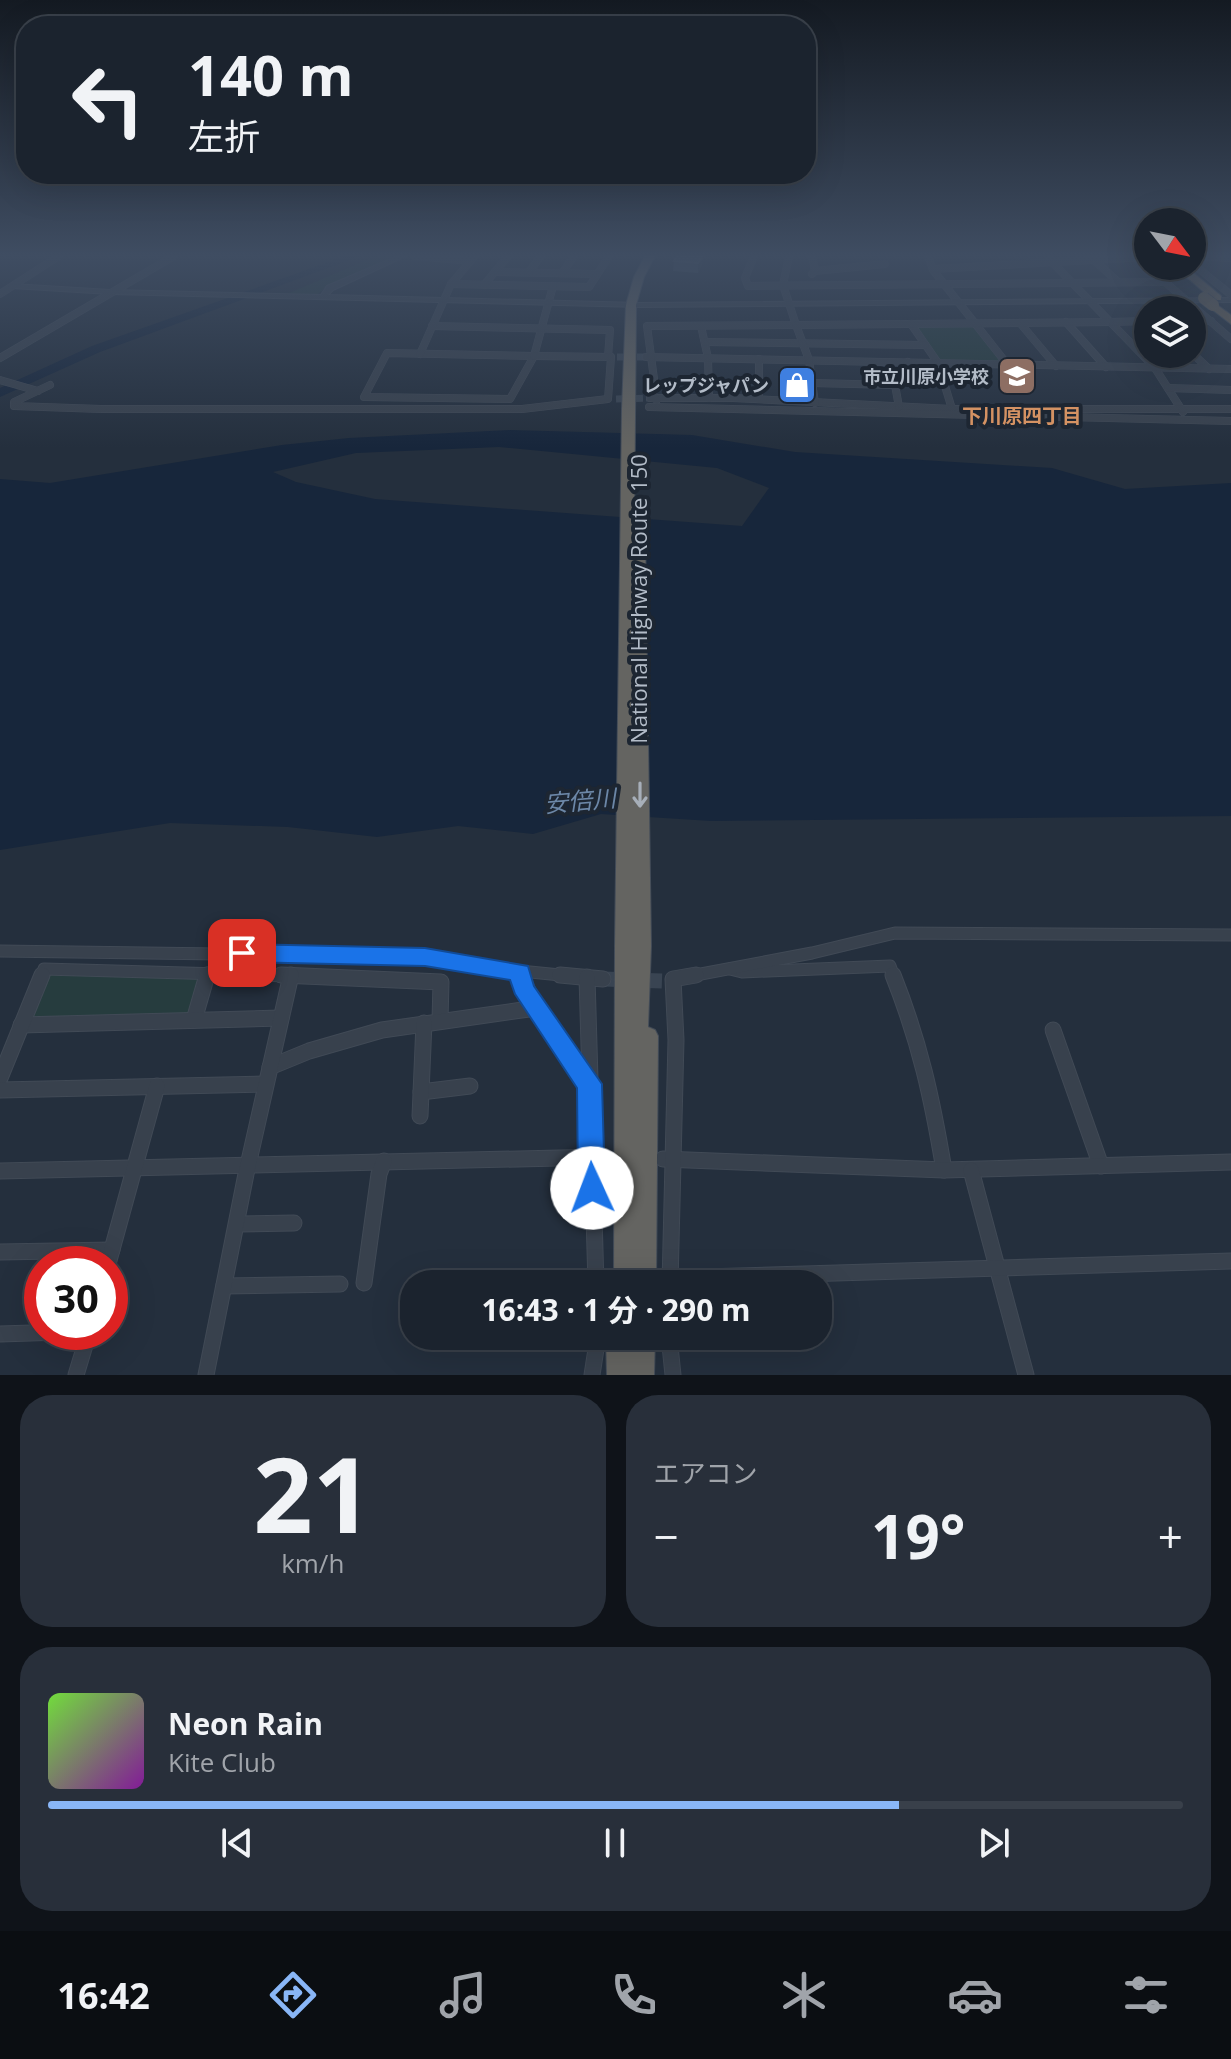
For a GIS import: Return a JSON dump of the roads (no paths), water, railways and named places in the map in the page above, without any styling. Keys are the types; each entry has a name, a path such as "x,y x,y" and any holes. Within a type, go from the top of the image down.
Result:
{"highway":[{"name":"National Highway Route 150","path":"631,1204 636,1048 633,946 636,320"},
{"name":"National Highway Route 150","path":"618,1270 618,1036 633,946"},
{"name":"National Highway Route 150","path":"633,946 647,1018 643,1270"},
{"path":"628,1270 631,1204"},
{"path":"631,1204 635,1270"},
{"path":"619,1350 620,1375"},
{"path":"628,1350 628,1375"},
{"path":"638,1375 639,1350"}],"street":[{"path":"0,358 63,320"},
{"path":"420,354 435,320"},
{"path":"544,320 534,356 510,399 364,397 387,353 420,354 534,356 612,357"},
{"path":"794,320 809,360 815,403"},
{"path":"973,320 1007,364"},
{"path":"634,403 654,379 648,357 647,326 1134,321"},
{"path":"1206,321 1211,321 1231,339"},
{"path":"1066,322 1106,367"},
{"path":"1110,322 1134,347"},
{"path":"1020,323 1056,366"},
{"path":"911,324 938,363 952,409"},
{"path":"432,326 610,330 612,357 634,403"},
{"path":"701,326 708,358 709,398"},
{"path":"705,342 925,345"},
{"path":"648,357 1134,368"},
{"path":"0,358 10,359"},
{"path":"759,359 759,399"},
{"path":"899,407 895,385 908,362"},
{"path":"1206,366 1209,369"},
{"path":"1155,368 1231,369"},
{"path":"1155,368 1183,412"},
{"path":"2,377 35,390"},
{"path":"812,383 895,385"},
{"path":"50,385 14,402 14,406 41,409 522,409 709,398 952,409 1183,412 1231,409"},
{"path":"1168,388 1231,390"},
{"path":"634,403 754,411 1231,421"},
{"path":"670,1270 668,1158 676,1001 667,980 812,953 895,933 1231,935"},
{"path":"0,951 412,957 520,972 603,979"},
{"path":"724,968 742,972 890,966 917,1035 933,1101 944,1170"},
{"path":"0,1078 44,969 291,974 441,982 440,1021"},
{"path":"520,972 523,988 590,1084"},
{"path":"194,1020 208,973"},
{"path":"206,1375 265,1084 291,974"},
{"path":"587,977 595,1158 596,1270"},
{"path":"270,1067 309,1051 382,1030 536,1008"},
{"path":"21,1025 281,1018"},
{"path":"420,1116 424,1023"},
{"path":"1053,1030 1101,1166"},
{"path":"0,1090 265,1084"},
{"path":"113,1246 157,1086"},
{"path":"421,1092 470,1086"},
{"path":"0,1171 595,1158"},
{"path":"668,1158 944,1170 1231,1162"},
{"path":"364,1283 379,1174 384,1161"},
{"path":"971,1170 1026,1375"},
{"path":"239,1224 294,1223"},
{"path":"0,1252 24,1253"},
{"path":"832,1274 1231,1261"},
{"path":"224,1286 340,1284"},
{"path":"0,1334 24,1333"},
{"path":"76,1375 84,1350"},
{"path":"592,1375 596,1350"},
{"path":"670,1350 673,1375"}],"water":[{"name":"安倍川","path":"510,430 692,435 795,452 1052,468 1125,489 1231,483 1231,816 711,821 601,814 533,834 458,826 377,837 288,827 170,823 0,850 0,479 50,483 282,445 349,438","holes":["499,447 717,468 769,488 742,526 375,499 296,482 273,472 356,453"]}],"waterway":[{"path":"0,393 96,349 176,320"}],"tunnel":[{"path":"617,357 646,357"},
{"path":"616,399 650,398"},
{"path":"603,979 662,981"}],"place":[{"name":"市立川原小学校","path":"1017,376"},
{"name":"レップジャパン","path":"797,385"}],"district":[{"name":"下川原四丁目","path":"1022,415"}]}
